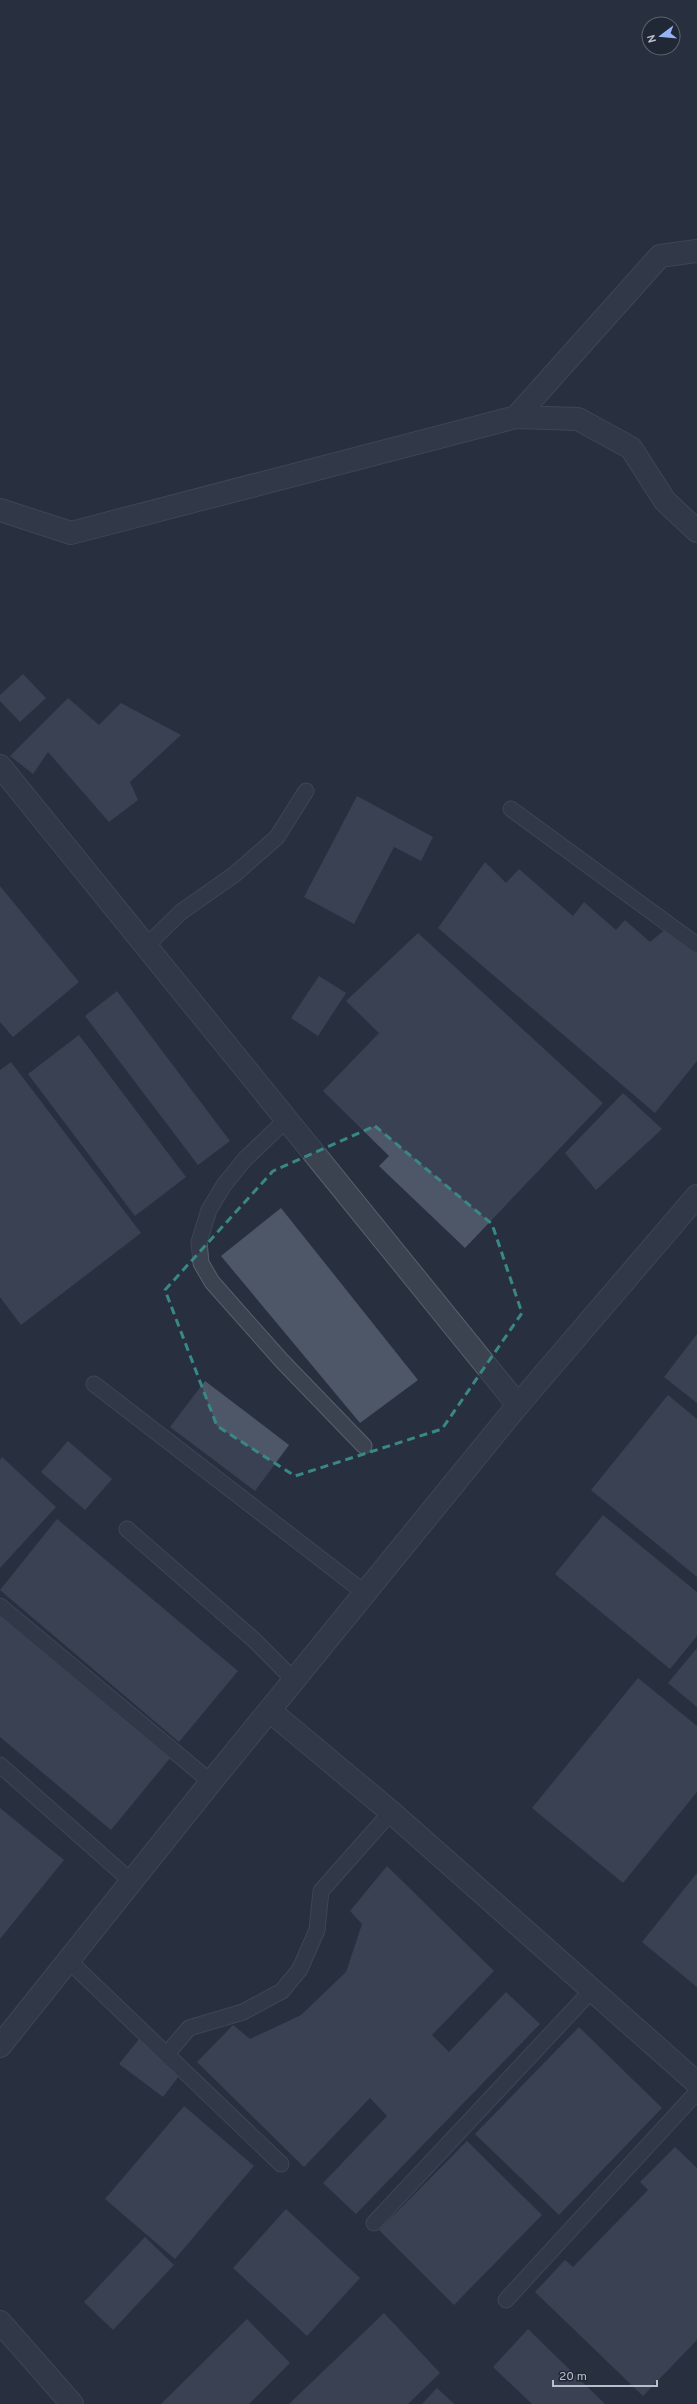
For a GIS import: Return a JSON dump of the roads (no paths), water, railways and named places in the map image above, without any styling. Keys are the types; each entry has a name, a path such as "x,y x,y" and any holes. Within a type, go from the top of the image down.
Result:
{"street":[{"path":"516,417 660,256 697,251"},
{"path":"0,510 71,533 516,417 578,419 631,448 665,501 697,532"},
{"path":"0,766 518,1405"},
{"path":"0,2046 69,1961 131,1880 295,1681 518,1405 697,1196"},
{"path":"270,1711 391,1812 697,2083"},
{"path":"0,2322 72,2404"}],"lane":[{"path":"146,946 181,912 235,874 277,837 306,791"},
{"path":"511,809 697,945"},
{"path":"287,1119 245,1159 224,1184 209,1210 199,1242 201,1262 212,1282 281,1360 364,1446"},
{"path":"94,1384 365,1593"},
{"path":"127,1529 253,1639 295,1681"},
{"path":"0,1606 211,1782"},
{"path":"0,1765 131,1880"},
{"path":"167,2054 189,2028 243,2012 282,1991 300,1969 317,1930 321,1891 391,1812"},
{"path":"69,1961 281,2164"},
{"path":"374,2223 592,1990"},
{"path":"506,2300 697,2092"}]}
